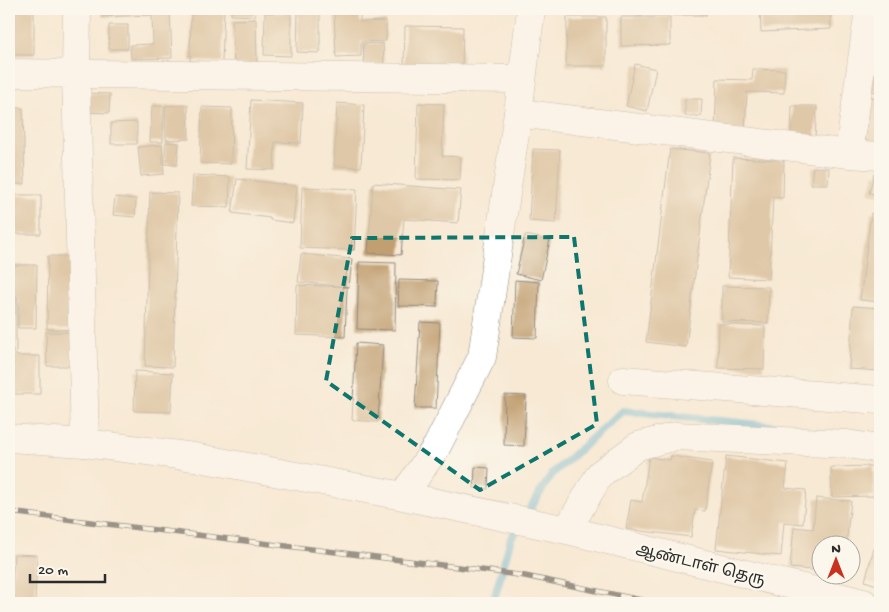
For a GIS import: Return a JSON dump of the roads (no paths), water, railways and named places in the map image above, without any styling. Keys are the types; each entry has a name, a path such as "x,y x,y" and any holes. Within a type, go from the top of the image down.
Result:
{"street":[{"path":"77,9 76,75 85,443"},
{"path":"403,496 437,446 482,356 518,114 531,9"},
{"path":"849,154 868,9"},
{"path":"9,73 521,79"},
{"path":"518,114 849,154 880,156"},
{"path":"623,380 880,400"},
{"path":"568,530 600,474 638,446 676,436 847,444 880,449"},
{"name":"ஆண்டாள் தெரு","path":"9,438 85,443 194,457 403,496 568,530 864,603"}],"waterway":[{"path":"526,515 552,474 623,411 791,428"},
{"path":"493,603 511,538 520,525"}],"railway":[{"path":"9,512 525,576 655,603"}]}
